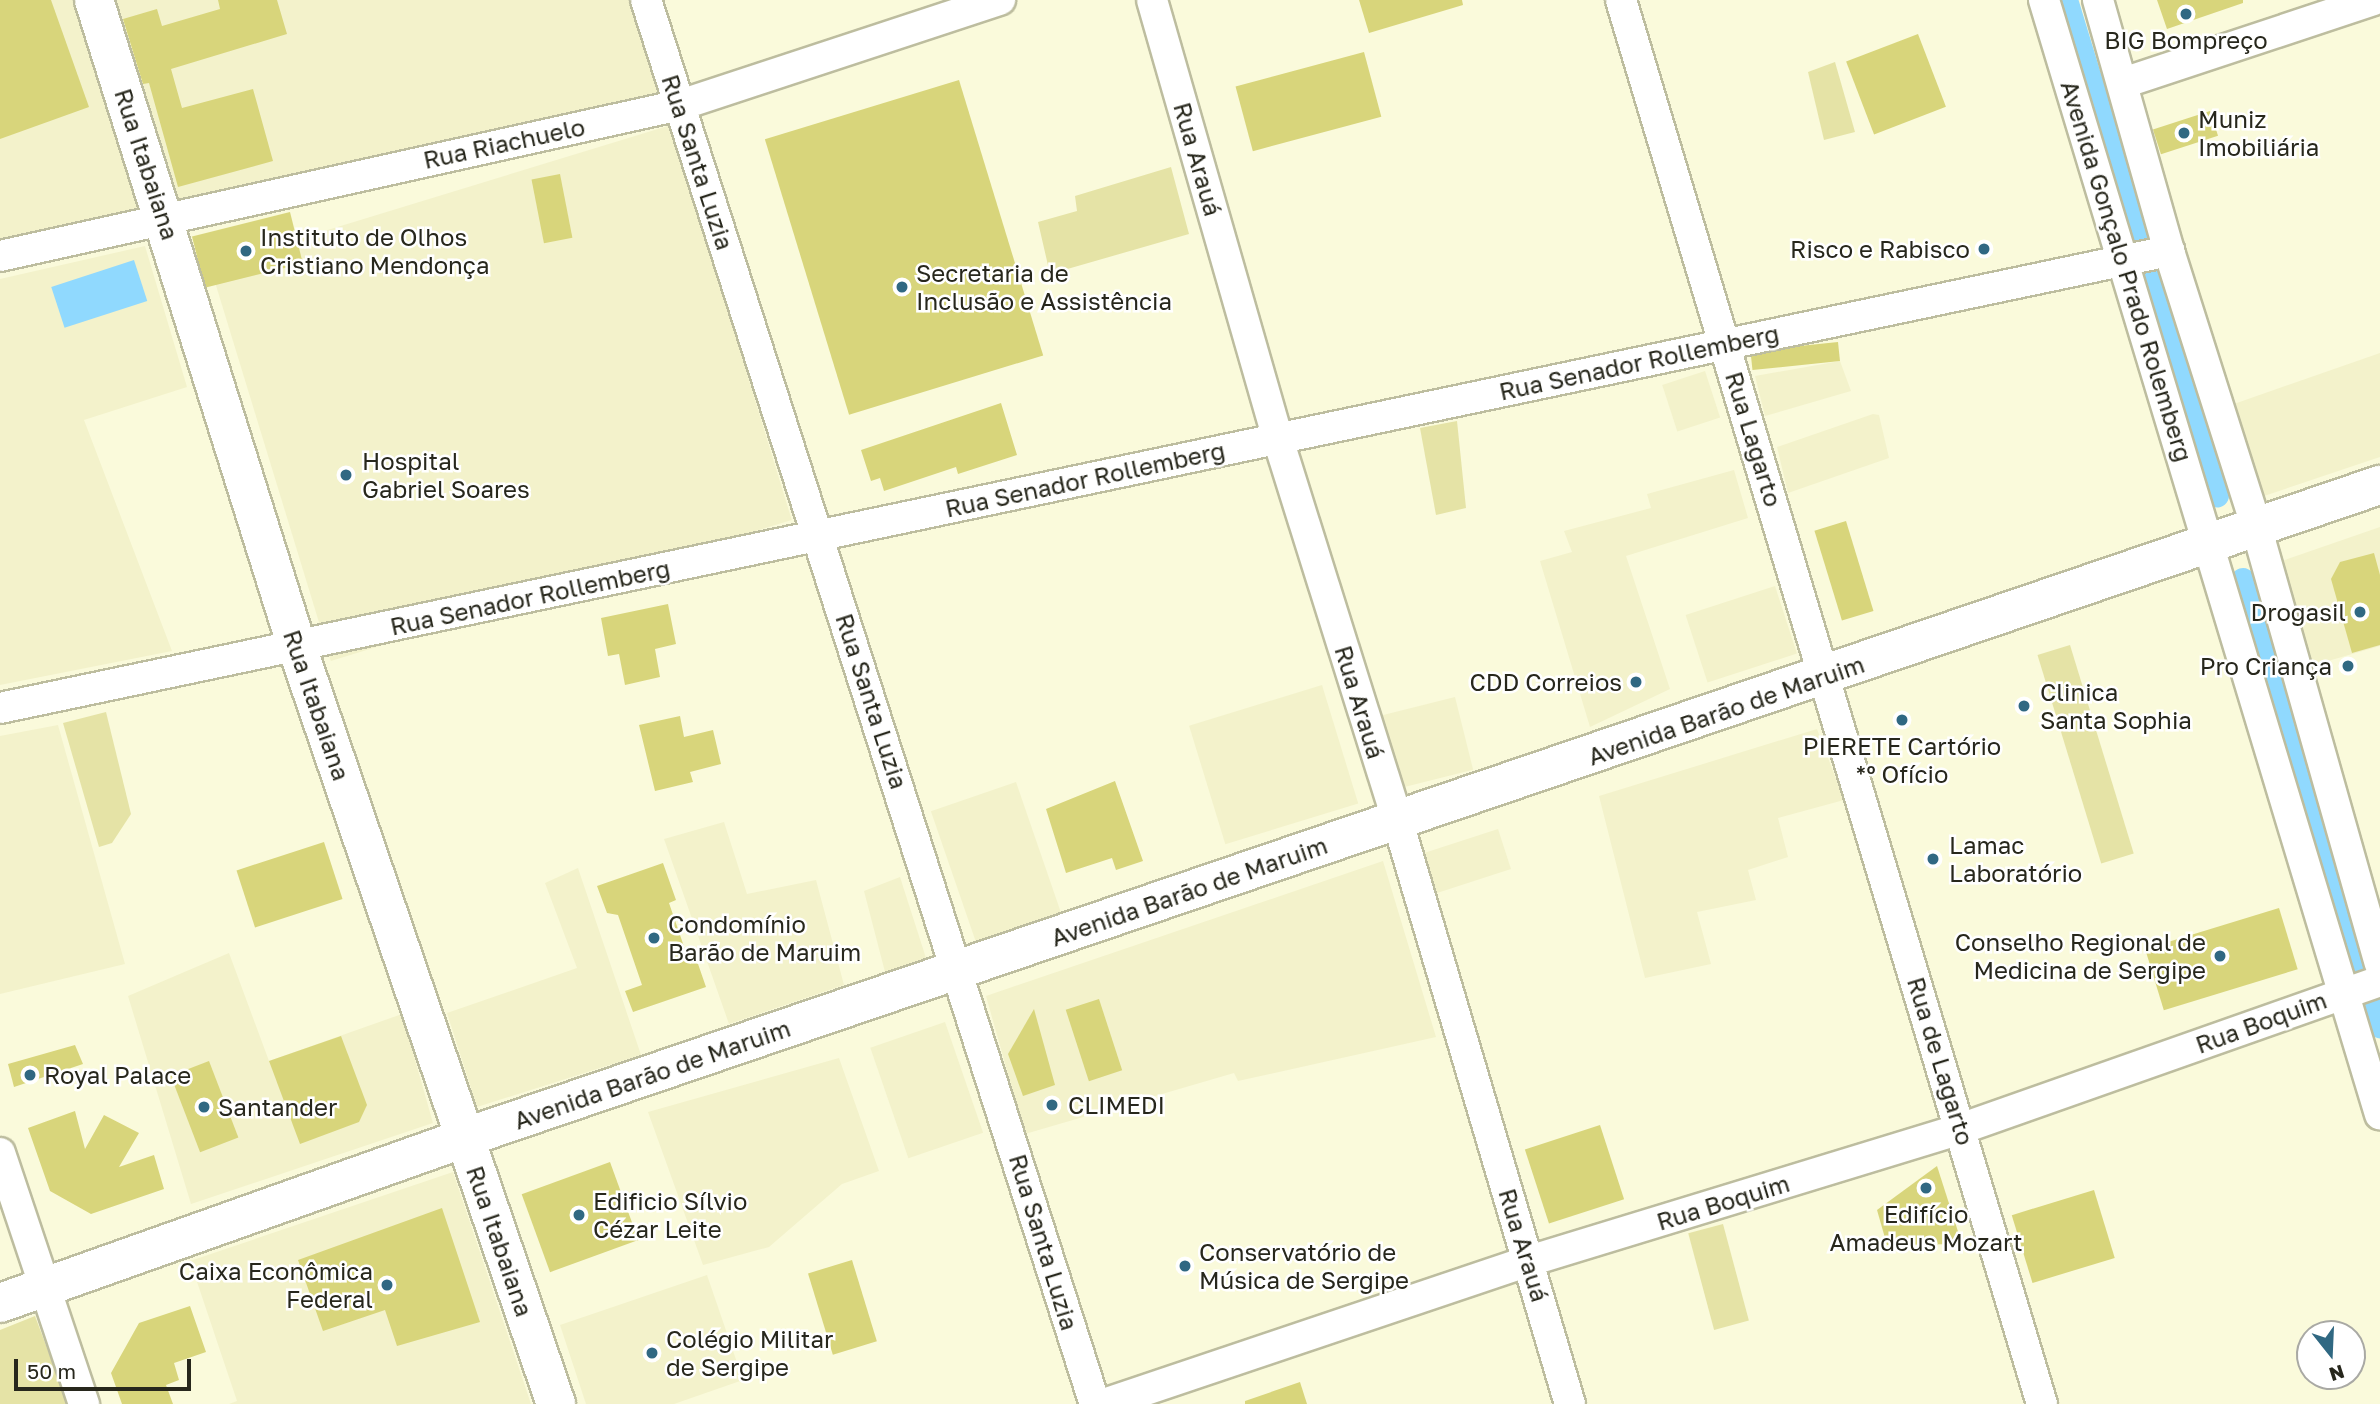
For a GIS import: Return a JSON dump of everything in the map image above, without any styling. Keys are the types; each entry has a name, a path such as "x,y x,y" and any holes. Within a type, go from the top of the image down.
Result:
{"main road":[{"name":"Rua Itabaiana","path":"94,0 165,218 297,647 556,1404"},
{"name":"Avenida Barão de Maruim","path":"0,1303 465,1139 1396,819 2213,550 2380,485"}],"street":[{"name":"Rua Santa Luzia","path":"646,0 959,970 1095,1404"},
{"name":"Rua Riachuelo","path":"0,256 680,104 1000,0"},
{"name":"Rua Arauá","path":"1152,0 1278,439 1396,819 1570,1404"},
{"name":"Rua Lagarto","path":"1621,0 1836,719"},
{"name":"Avenida Gonçalo Prado Rolemberg","path":"2044,0 2258,534 2366,982"},
{"name":"Avenida Gonçalo Prado Rolemberg","path":"2098,0 2123,83 2147,257 2213,550 2366,982"},
{"path":"2123,83 2374,0"},
{"name":"Rua Senador Rollemberg","path":"0,708 1724,343 2147,257"},
{"name":"Rua de Lagarto","path":"1836,719 1962,1128 2042,1404"},
{"path":"2366,982 2380,1114"},
{"name":"Rua Boquim","path":"1104,1404 1529,1261 1962,1128 2366,982"},
{"path":"0,1153 84,1404"}],"shaded area":[{"path":"0,0 79,0 148,211 0,249"},
{"path":"114,0 631,0 660,93 178,200"},
{"path":"1835,62 1855,132 1824,140 1808,72"},
{"path":"671,125 792,520 331,661 210,266"},
{"path":"1171,167 1189,234 1050,274 1038,222 1077,211 1075,196"},
{"path":"145,246 187,387 84,420 172,651 0,685 0,279"},
{"path":"2380,353 2380,457 2261,497 2231,405"},
{"path":"1840,361 1851,391 1765,416 1755,376"},
{"path":"1705,371 1720,418 1677,432 1662,385"},
{"path":"1873,414 1879,415 1889,458 1788,493 1777,447"},
{"path":"1457,421 1466,508 1436,515 1420,428"},
{"path":"1734,470 1748,518 1626,556 1670,689 1590,727 1540,561 1572,552 1564,531 1651,508 1647,494"},
{"path":"2380,527 2380,646 2307,667 2279,562"},
{"path":"1775,586 1797,654 1708,683 1686,615"},
{"path":"2070,645 2134,853 2101,863 2037,655"},
{"path":"1322,685 1358,804 1225,844 1189,726"},
{"path":"1455,697 1473,770 1398,788 1380,716"},
{"path":"106,712 131,814 112,843 99,847 63,723"},
{"path":"58,725 125,964 0,994 0,736"},
{"path":"1817,729 1844,800 1778,818 1788,857 1748,870 1756,900 1697,912 1711,964 1645,978 1599,796"},
{"path":"1016,782 1061,912 976,942 931,811"},
{"path":"724,822 747,894 816,880 844,985 729,1024 664,839"},
{"path":"1498,829 1511,869 1430,895 1417,855"},
{"path":"1383,861 1436,1037 1238,1081 1234,1073 1025,1134 986,996"},
{"path":"578,868 641,1055 477,1107 447,1013 577,968 545,883"},
{"path":"900,877 926,958 885,972 864,891"},
{"path":"229,953 269,1061 402,1014 433,1123 191,1204 128,996"},
{"path":"945,1022 983,1133 908,1158 870,1048"},
{"path":"839,1058 879,1171 842,1184 769,1247 703,1265 648,1112"},
{"path":"453,1172 531,1404 229,1404 237,1401 190,1261"},
{"path":"1723,1224 1749,1321 1714,1330 1688,1233"},
{"name":"Colégio Militar de Sergipe","path":"707,1275 743,1380 674,1404 586,1404 560,1325"},
{"path":"35,1316 68,1404 0,1404 0,1330"}],"water":[{"path":"134,260 147,301 65,328 51,287"}],"building":[{"path":"0,0 51,0 89,107 0,139"},
{"path":"218,0 277,0 287,34 171,69 182,108 253,89 273,161 178,187 149,83 143,84 123,19 157,9 162,26 220,9"},
{"path":"1359,0 1462,0 1463,5 1369,33"},
{"name":"BIG Bompreço","path":"2157,0 2243,0 2243,3 2167,29"},
{"path":"1918,34 1946,107 1874,134 1846,62"},
{"path":"1364,52 1381,117 1253,151 1236,86"},
{"path":"959,80 1043,355 849,415 765,139"},
{"name":"Muniz Imobiliária","path":"2210,111 2218,136 2161,154 2153,130"},
{"path":"560,174 572,238 544,243 532,180"},
{"name":"Instituto de Olhos Cristiano Mendonça","path":"290,212 303,263 205,288 192,236"},
{"path":"1838,342 1840,361 1752,370 1750,351"},
{"path":"1001,403 1017,455 958,474 956,467 884,491 880,478 871,481 861,450"},
{"path":"1846,521 1873,611 1842,621 1814,531"},
{"name":"Drogasil","path":"2374,553 2380,575 2380,645 2352,653 2331,579 2340,562"},
{"path":"668,604 676,644 655,649 660,677 625,685 619,654 608,656 601,618"},
{"path":"680,716 684,737 713,730 721,764 690,772 693,782 655,791 639,725"},
{"path":"1115,781 1143,861 1116,870 1112,858 1066,873 1046,809"},
{"path":"324,842 343,899 255,927 237,870"},
{"name":"Condomínio Barão de Maruim","path":"663,863 676,900 669,903 690,964 697,961 706,987 633,1012 625,991 642,985 618,915 607,913 597,886"},
{"name":"Conselho Regional de Medicina de Sergipe","path":"2279,908 2298,969 2164,1010 2145,949"},
{"path":"1099,999 1122,1070 1089,1081 1066,1010"},
{"path":"1034,1009 1055,1085 1023,1096 1008,1054"},
{"path":"341,1036 367,1105 359,1122 300,1144 269,1061"},
{"name":"Royal Palace","path":"75,1045 83,1064 14,1087 8,1064"},
{"name":"Santander","path":"209,1061 238,1138 200,1152 171,1076"},
{"path":"75,1111 85,1149 104,1115 139,1133 119,1167 154,1155 164,1189 91,1214 50,1191 28,1128"},
{"path":"1600,1125 1624,1199 1549,1224 1525,1149"},
{"name":"Edificio Sílvio Cézar Leite","path":"610,1162 638,1240 550,1272 522,1194"},
{"name":"Edifício Amadeus Mozart","path":"1937,1166 1962,1244 1887,1245 1877,1210"},
{"path":"2094,1190 2115,1258 2033,1283 2012,1215"},
{"name":"Caixa Econômica Federal","path":"442,1208 480,1322 397,1346 385,1310 323,1331 298,1260"},
{"path":"852,1260 877,1341 833,1355 808,1273"},
{"path":"190,1306 206,1352 174,1363 179,1380 166,1385 173,1404 122,1404 111,1373 139,1323"},
{"path":"1300,1382 1307,1404 1245,1404 1245,1401"}],"waterway":[{"path":"2066,0 2217,495"},
{"path":"2243,580 2380,1026"}],"place":[{"name":"BIG Bompreço","path":"2186,14"},
{"name":"Muniz Imobiliária","path":"2184,133"},
{"name":"Risco e Rabisco","path":"1984,249"},
{"name":"Instituto de Olhos Cristiano Mendonça","path":"246,251"},
{"name":"Secretaria de Inclusão e Assistência","path":"902,287"},
{"name":"Hospital Gabriel Soares","path":"346,475"},
{"name":"Drogasil","path":"2360,612"},
{"name":"Pro Criança","path":"2348,666"},
{"name":"CDD Correios","path":"1636,682"},
{"name":"Clinica Santa Sophia","path":"2024,706"},
{"name":"PIERETE Cartório *º Ofício","path":"1902,720"},
{"name":"Lamac Laboratório","path":"1933,859"},
{"name":"Condomínio Barão de Maruim","path":"654,938"},
{"name":"Conselho Regional de Medicina de Sergipe","path":"2220,956"},
{"name":"Royal Palace","path":"30,1075"},
{"name":"CLIMEDI","path":"1052,1105"},
{"name":"Santander","path":"204,1107"},
{"name":"Edifício Amadeus Mozart","path":"1926,1188"},
{"name":"Edificio Sílvio Cézar Leite","path":"579,1215"},
{"name":"Conservatório de Música de Sergipe","path":"1185,1266"},
{"name":"Caixa Econômica Federal","path":"387,1285"},
{"name":"Colégio Militar de Sergipe","path":"652,1353"}]}
